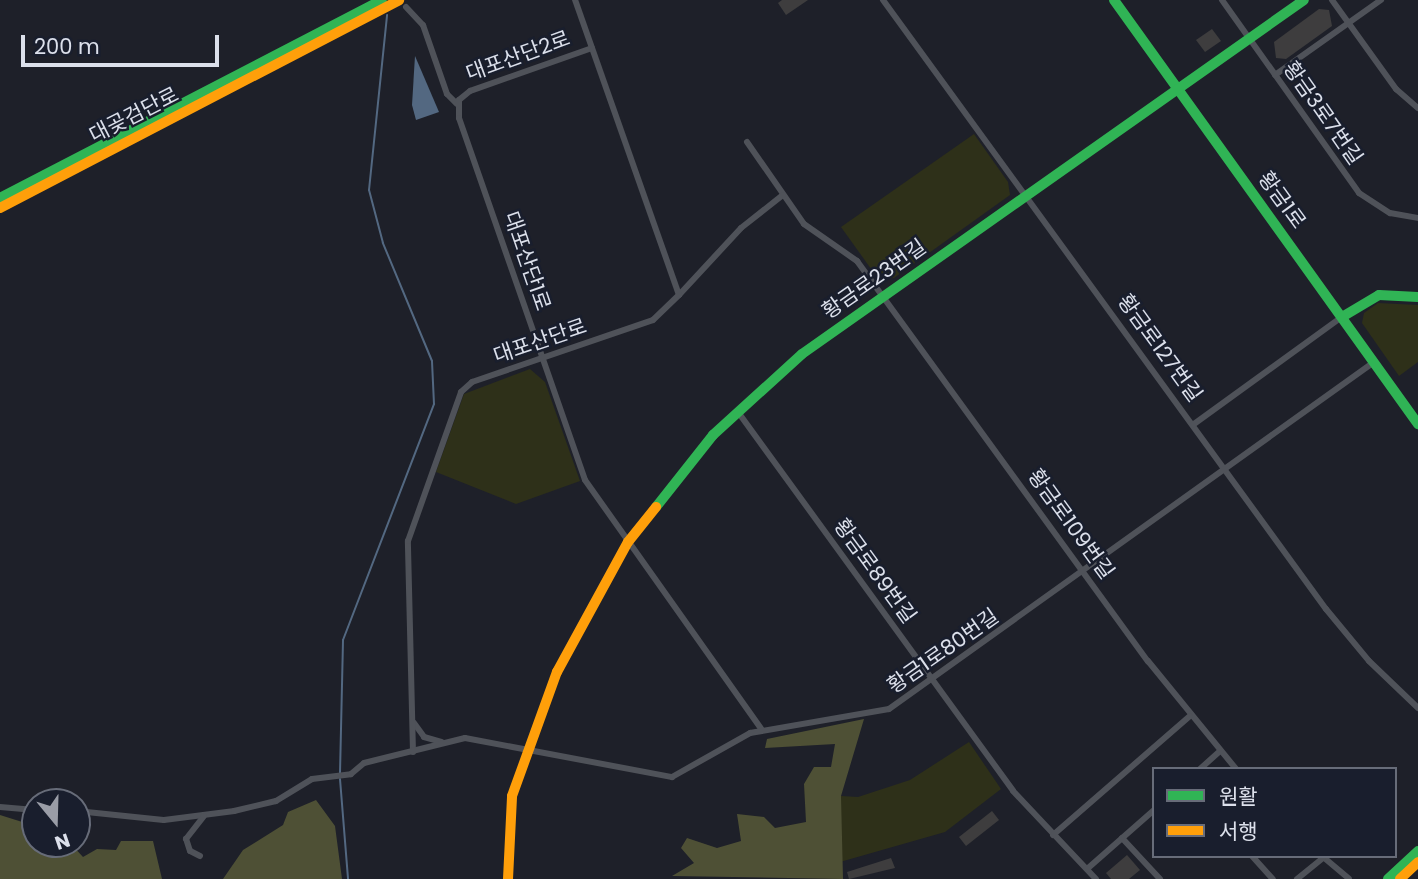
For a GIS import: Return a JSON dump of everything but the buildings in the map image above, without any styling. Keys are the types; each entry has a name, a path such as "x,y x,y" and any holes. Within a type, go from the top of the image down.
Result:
{"street":[{"name":"대곶검단로","path":"0,198 382,0"},
{"path":"575,0 679,295"},
{"name":"황금로127번길","path":"883,0 1355,646 1418,708"},
{"name":"황금1로","path":"1114,0 1418,424"},
{"name":"황금3로7번길","path":"1222,0 1366,200 1390,213 1418,218"},
{"name":"황금로23번길","path":"508,879 510,811 525,748 580,622 628,542 737,410 794,360 1304,0"},
{"path":"1332,0 1396,89 1418,108"},
{"path":"1275,75 1381,0"},
{"name":"대곶검단로","path":"0,208 402,3"},
{"name":"대포산단1로","path":"402,3 423,25 447,94 458,102 585,480 628,542"},
{"name":"대포산단2로","path":"458,102 478,88 592,48"},
{"name":"황금로109번길","path":"747,142 804,224 852,256 1190,716 1234,767"},
{"name":"대포산단로","path":"413,752 408,541 450,421 468,385 659,317 741,228 783,195"},
{"path":"1194,424 1342,317 1379,295 1418,296"},
{"name":"황금1로80번길","path":"205,815 276,801 312,779 335,774 349,775 364,763 465,738 667,778 762,730 889,709 934,680 1374,362"},
{"name":"황금로89번길","path":"737,410 1013,791 1096,879"},
{"path":"628,542 762,730"},
{"path":"1053,835 1190,716"},
{"path":"412,719 424,737 443,742"},
{"path":"1202,767 1220,751"},
{"path":"0,807 21,809"},
{"path":"91,812 164,820 205,815"},
{"path":"1087,869 1152,812"},
{"path":"200,856 190,851 186,839 205,815"},
{"path":"1122,838 1160,879"},
{"path":"1388,879 1418,851"},
{"path":"1254,858 1273,879"},
{"path":"1297,879 1321,858"},
{"path":"1323,858 1349,879"},
{"path":"1400,879 1418,862"}],"green space":[{"path":"974,134 1008,182 1010,195 894,278 879,280 841,227"},
{"path":"1378,303 1418,305 1418,362 1399,376 1362,323 1364,313"},
{"path":"530,369 545,382 580,481 516,504 436,472 464,394"},
{"path":"864,719 841,796 843,879 672,876 694,863 681,848 687,838 717,848 741,841 737,814 764,817 775,828 806,822 804,784 814,767 831,767 835,744 765,748 767,739"},
{"path":"969,742 1001,789 945,832 840,862 841,796 858,797 910,780"},
{"path":"316,800 335,826 342,879 223,879 243,850 283,825 288,812"},
{"path":"0,815 21,822 21,858 91,858 91,852 97,849 116,850 121,841 153,841 162,879 0,879"}],"water":[{"path":"415,56 439,112 416,120 412,105"}],"waterway":[{"path":"340,773 343,640 434,404 432,361 383,243 369,190 387,15"},
{"path":"340,779 348,879"}],"traffic: fast":[{"path":"0,198 382,0"},
{"path":"1114,0 1418,424"},
{"path":"656,507 713,435 802,354 1304,0"},
{"path":"1342,317 1379,295 1418,297"},
{"path":"1388,879 1418,851"}],"traffic: slow":[{"path":"0,208 399,0"},
{"path":"508,879 512,796 557,672 628,542 656,507"},
{"path":"1400,879 1418,862"}]}
